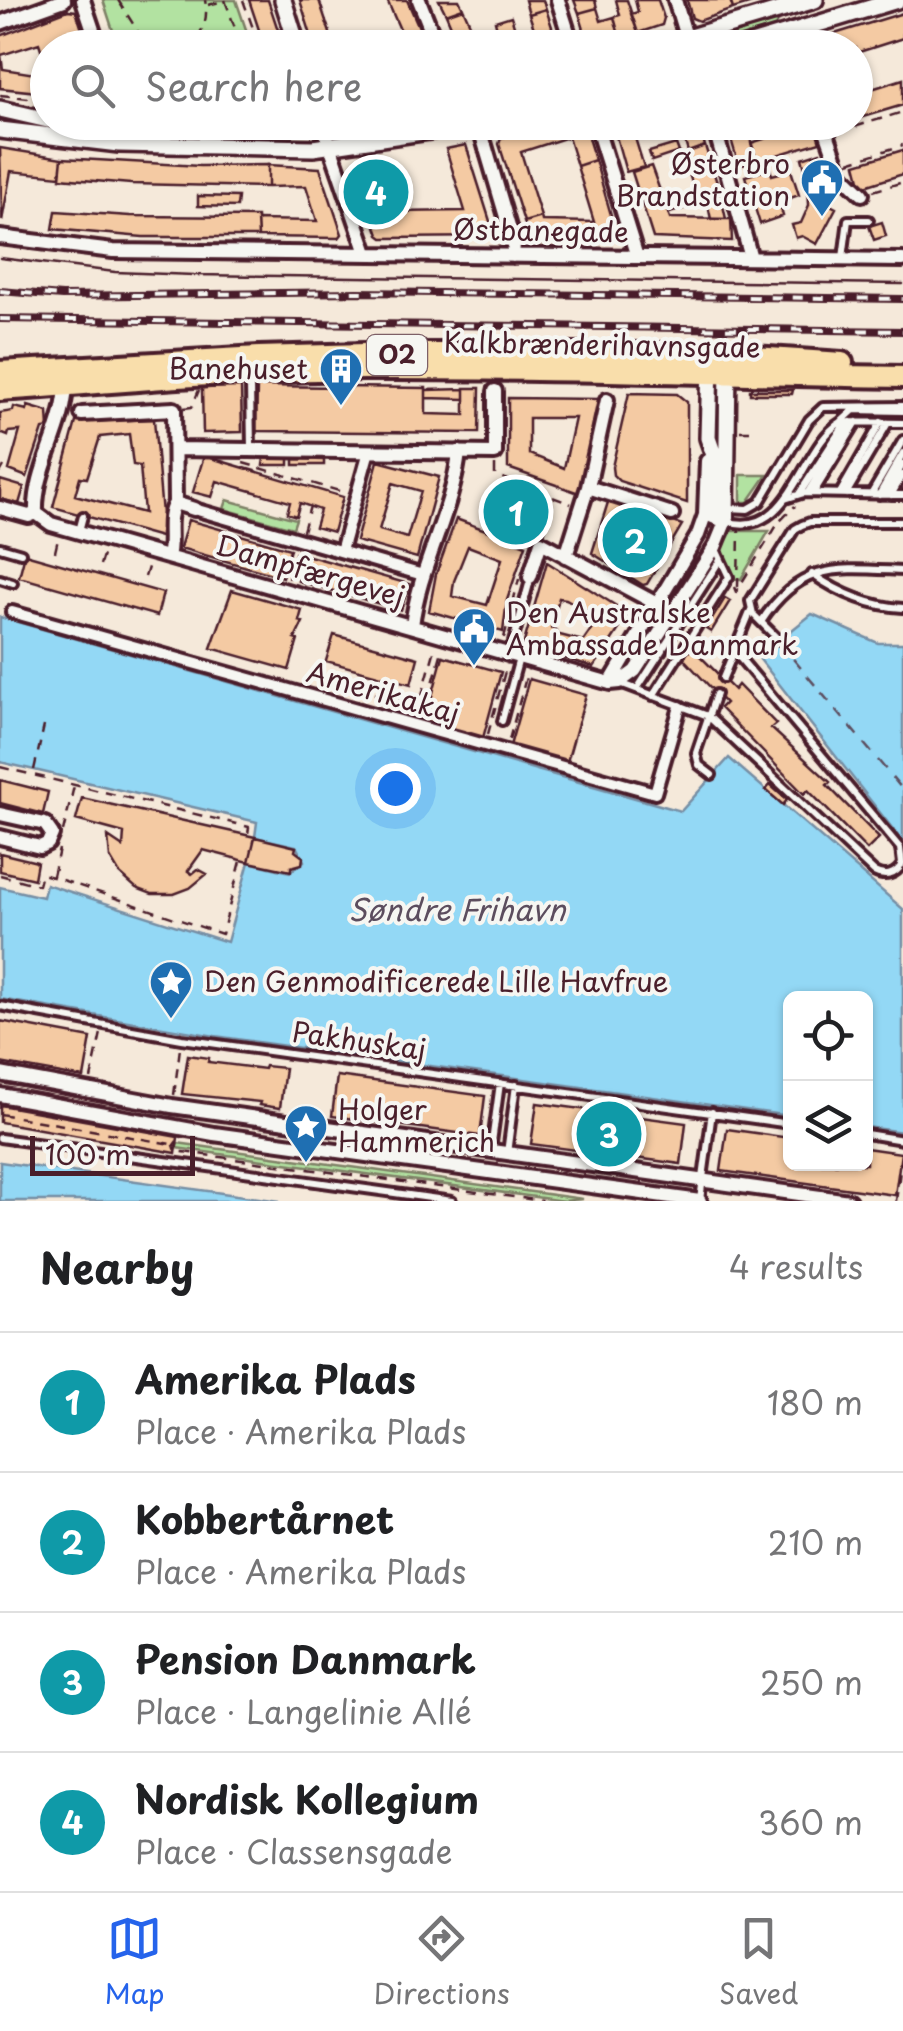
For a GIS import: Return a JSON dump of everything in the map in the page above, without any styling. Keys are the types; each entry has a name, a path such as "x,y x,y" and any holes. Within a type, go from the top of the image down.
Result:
{"main road":[{"name":"Kalkbrænderihavnsgade","path":"0,390 66,377 347,354 719,364 903,364"},
{"name":"Kalkbrænderihavnsgade","path":"719,364 903,378"},
{"name":"Kalkbrænderihavnsgade","path":"0,372 66,377"}],"street":[{"path":"0,23 64,0"},
{"path":"82,0 92,30"},
{"path":"283,0 292,30"},
{"path":"419,0 431,30"},
{"path":"558,0 567,30"},
{"path":"675,0 684,30"},
{"path":"707,30 786,4 815,0"},
{"path":"795,30 897,0"},
{"path":"0,109 30,116"},
{"path":"0,130 30,134"},
{"path":"85,140 119,144 332,147 378,140"},
{"path":"329,140 367,253"},
{"path":"488,140 514,244 513,256"},
{"path":"601,140 637,257"},
{"path":"718,140 751,258"},
{"path":"829,140 841,174 862,194"},
{"name":"Østbanegade","path":"0,237 113,252 903,260"},
{"path":"719,364 708,438 723,513"},
{"path":"615,682 636,671 718,553 723,513 719,364"},
{"path":"36,514 40,485 65,409 66,377"},
{"path":"174,450 495,453 496,391"},
{"path":"566,556 588,487 607,400"},
{"path":"82,414 174,410 175,503 169,512 168,557"},
{"path":"341,552 369,452"},
{"path":"412,626 424,575 456,478 459,452"},
{"path":"588,487 672,514"},
{"path":"175,503 424,575"},
{"name":"Dampfærgevej","path":"0,508 29,516 36,514 46,522 79,532 615,682"},
{"path":"615,682 698,535 723,513"},
{"path":"530,580 541,542 657,604"},
{"name":"Amerikakaj","path":"6,610 655,793 680,707"},
{"path":"0,814 45,824 52,834 48,843 40,846 0,837"},
{"path":"0,1074 172,1106 849,1201"},
{"path":"0,1095 169,1126 700,1201"},
{"path":"169,1126 172,1106"},
{"path":"300,1145 303,1123"},
{"path":"504,1174 507,1153"}],"lane":[{"path":"842,260 848,220 869,220"},
{"path":"250,385 251,450"},
{"path":"723,513 748,509 760,502 816,411 844,405 903,408"},
{"path":"806,494 854,410 903,408"},
{"path":"723,513 763,519 784,499 826,436 848,422 903,423"},
{"path":"806,494 848,422"},
{"path":"843,494 884,423"},
{"path":"888,495 903,440"},
{"path":"888,495 903,453"},
{"path":"888,495 903,464"},
{"path":"888,495 903,475"},
{"path":"784,499 806,494 888,495 903,486"},
{"path":"79,532 83,516"},
{"path":"778,640 761,622 750,601 794,530 810,522 903,522"},
{"path":"0,547 21,553"},
{"path":"653,696 729,577 718,553"},
{"path":"637,690 718,553"},
{"path":"761,622 775,601 812,574 836,568 903,571"},
{"path":"812,574 835,590 886,607 903,608"},
{"path":"0,579 13,583"},
{"path":"502,722 520,657 530,580"},
{"path":"722,678 752,607"},
{"path":"615,682 708,716 874,872 890,875 903,858 900,848 734,650"},
{"path":"712,775 699,764 696,753 716,694"},
{"name":"Pakhuskaj","path":"0,1006 182,1039 783,1123"},
{"path":"491,1150 500,1083"},
{"path":"507,1153 516,1086"},
{"path":"700,1201 712,1112"},
{"path":"873,1136 903,1143"},
{"path":"0,1138 452,1201"}],"path":[{"path":"118,0 135,30"},
{"path":"202,30 206,3 225,0 236,30"},
{"path":"243,0 254,30"},
{"path":"0,94 30,98"},
{"path":"873,119 903,112"},
{"path":"838,165 903,145"},
{"path":"862,194 903,182"},
{"path":"232,460 357,496"},
{"path":"0,473 4,466"},
{"path":"495,475 582,508"},
{"path":"729,577 736,592 779,522 796,504"},
{"path":"723,513 738,589"},
{"path":"505,632 518,579 530,580"},
{"path":"414,725 443,635"},
{"path":"425,712 443,635"},
{"path":"485,745 520,657"},
{"path":"506,751 520,657"},
{"path":"319,690 323,676 420,706"},
{"path":"342,696 345,685"},
{"path":"362,696 364,690"},
{"path":"410,703 413,690"},
{"path":"34,770 44,726"},
{"path":"0,767 249,827 248,834"},
{"path":"66,818 74,784"},
{"path":"0,876 38,885 41,874 53,877 222,934 240,861"},
{"path":"89,1090 102,1025"},
{"path":"172,1106 182,1039"},
{"path":"0,1114 174,1145"},
{"path":"174,1145 177,1140"},
{"path":"896,1201 903,1143"},
{"path":"174,1145 176,1150 542,1201"}],"green space":[{"path":"103,0 236,0 246,30 113,30"},
{"path":"775,16 777,30 727,30"},
{"path":"741,475 767,475 748,502 741,502"},
{"path":"227,500 296,519 293,528 224,509"},
{"path":"732,531 769,531 741,579 732,579 721,550"},
{"path":"177,1143 583,1199 564,1201 176,1148"}],"water":[{"path":"812,614 878,643 903,643 903,842 758,657"},
{"name":"Søndre Frihavn","path":"0,617 681,811 729,758 903,909 903,1132 873,1128 873,991 783,991 783,1115 215,1036 0,999 0,887 43,897 46,884 227,942 249,862 290,872 304,861 296,846 255,837 257,822 0,762"},
{"path":"0,1162 280,1201 0,1201"}],"building":[{"path":"249,0 268,0 278,30 259,30"},
{"path":"300,0 319,0 329,30 309,30"},
{"path":"387,0 407,0 420,30 400,30"},
{"path":"439,0 459,0 463,8 446,14"},
{"path":"525,0 543,0 546,9 529,14"},
{"path":"574,0 595,0 597,8 579,13"},
{"path":"616,0 627,0 637,30 618,30 614,17 620,15"},
{"path":"635,0 658,0 664,18 662,25 637,30 631,14 638,12"},
{"path":"687,0 730,0 733,9 699,21 692,18"},
{"path":"730,0 762,0 733,9"},
{"path":"463,8 473,30 453,30 446,14"},
{"path":"597,8 601,21 614,17 618,30 584,30 579,13"},
{"path":"546,9 553,30 534,30 529,14"},
{"path":"68,10 76,11 82,30 30,30 30,46 1,55 3,69 30,73 30,91 0,88 0,36"},
{"path":"903,13 903,38 873,48 873,30 848,30"},
{"path":"511,16 515,30 497,30 495,21"},
{"path":"903,79 903,105 873,114 873,89"},
{"path":"500,140 559,140 521,152 541,217 524,222"},
{"path":"569,140 589,140 595,160 577,166"},
{"path":"617,140 636,140 644,167 626,172"},
{"path":"684,140 703,140 705,146 688,152"},
{"path":"731,140 751,140 757,161 739,166"},
{"path":"760,140 820,142 757,161 751,143"},
{"path":"676,144 679,152 652,161 649,152"},
{"path":"466,145 495,237 379,235 355,166 357,160 377,157 393,212 465,211 446,149"},
{"path":"705,146 720,192 697,199 685,161 689,159 688,152"},
{"path":"0,148 62,158 60,176 11,171 2,221"},
{"path":"903,150 903,174 862,187 856,164"},
{"path":"820,152 826,170 807,176 802,158"},
{"path":"62,158 200,166 268,165 268,187 60,178"},
{"path":"595,160 611,215 608,239 530,239 524,222 541,217 542,221 594,222 577,166"},
{"path":"268,165 320,168 342,234 339,238 258,237 257,220 317,221 306,186 268,187"},
{"path":"651,166 670,218 731,219 732,241 653,238 632,172"},
{"path":"770,169 772,175 791,170 799,195 779,202 783,216 760,224 745,176"},
{"path":"830,178 833,190 821,194 823,201 836,208 817,244 802,236 796,238 792,225 801,223 809,205 808,185"},
{"path":"720,192 726,219 711,219 706,197"},
{"path":"679,193 681,200 667,205 665,198"},
{"path":"198,196 238,197 237,207 198,206"},
{"path":"684,202 686,208 670,213 668,207"},
{"path":"56,211 257,217 258,237 143,237 53,229"},
{"path":"882,222 886,236 874,240 869,226"},
{"name":"Banehuset","path":"257,386 426,388 426,414 465,415 465,388 480,388 479,433 256,431"},
{"path":"241,387 242,432 203,433 202,388"},
{"path":"465,389 465,399 426,398 426,390"},
{"path":"750,390 793,390 792,394 750,394"},
{"path":"629,393 677,394 687,402 687,503 619,481 613,475"},
{"path":"508,398 599,399 579,493 508,468","holes":["529,418 575,418 564,468 529,454"]},
{"path":"28,406 48,412 49,428 43,429 27,477 9,470 20,431 9,432 8,436 0,433 0,413 13,411 14,407 27,410"},
{"path":"154,419 164,538 53,507 76,422","holes":["129,434 133,465 140,466 144,513 75,495 80,477 87,478 100,437"]},
{"path":"204,456 343,497 333,532 315,527 320,510 300,503 296,516 287,513 290,502 217,481 212,497 193,492"},
{"path":"264,458 289,458 289,465 263,465"},
{"path":"294,459 324,460 324,465 294,465"},
{"path":"378,461 439,477 417,558 356,541","holes":["393,483 421,491 407,538 379,530"]},
{"path":"0,480 24,487 19,504 0,499"},
{"path":"609,499 682,525 647,584 592,553"},
{"path":"510,515 547,522 544,535 511,526 507,523"},
{"path":"456,519 526,545 507,600 503,632 429,611 436,574","holes":["468,546 502,559 487,605 452,596"]},
{"path":"188,520 290,549 282,577 180,548"},
{"path":"25,554 163,593 157,616 19,577"},
{"path":"306,555 409,584 401,610 298,581"},
{"path":"547,562 629,614 594,667 523,646","holes":["559,598 599,618 583,641 556,634 551,628"]},
{"path":"232,590 302,610 299,621 303,622 289,670 211,648"},
{"path":"725,598 730,601 711,632 706,629"},
{"path":"334,635 418,658 411,684 326,661"},
{"path":"692,648 734,690 738,685 776,724 771,728 830,782 827,785 879,838 867,850 808,790 804,794 720,708 725,703 683,658"},
{"path":"443,656 501,672 483,738 425,722"},
{"path":"529,679 586,695 567,762 510,746"},
{"path":"400,706 410,709 407,719 397,716"},
{"path":"0,780 48,792 43,814 0,803"},
{"path":"770,785 787,800 783,805 766,790"},
{"path":"82,798 255,837 249,862 203,850 188,871 192,874 198,869 207,874 190,888 174,894 152,894 136,888 119,873 110,858 108,837 123,847 124,833 76,820"},
{"path":"255,837 296,847 295,851 303,857 302,864 291,867 291,871 249,862"},
{"path":"0,853 37,862 34,879 0,871"},
{"path":"0,1021 91,1038 84,1078 0,1063"},
{"path":"188,1055 209,1058 208,1062 285,1068 280,1108 259,1105 260,1102 182,1094"},
{"path":"337,1076 485,1096 480,1136 332,1116"},
{"path":"537,1103 686,1123 681,1164 531,1144"},
{"path":"0,1105 178,1137 176,1153 0,1122"},
{"path":"727,1129 783,1137 783,1171 873,1171 873,1149 901,1153 895,1195 721,1171"}],"ferry route":[{"path":"779,642 903,790"}],"tram line":[{"path":"0,258 115,272 194,275 903,284"}],"railway":[{"path":"0,291 62,296 357,292 903,299"},
{"path":"0,319 903,331"}],"place":[{"name":"Nordisk Kollegium","path":"376,192"},
{"name":"Østerbro Brandstation","path":"822,218"},
{"name":"Banehuset","path":"341,407"},
{"name":"Amerika Plads","path":"516,512"},
{"name":"Kobbertårnet","path":"635,540"},
{"name":"Den Australske Ambassade Danmark","path":"474,667"},
{"name":"Den Genmodificerede Lille Havfrue","path":"171,1020"},
{"name":"Pension Danmark","path":"609,1134"},
{"name":"Holger Hammerich","path":"306,1164"}]}
